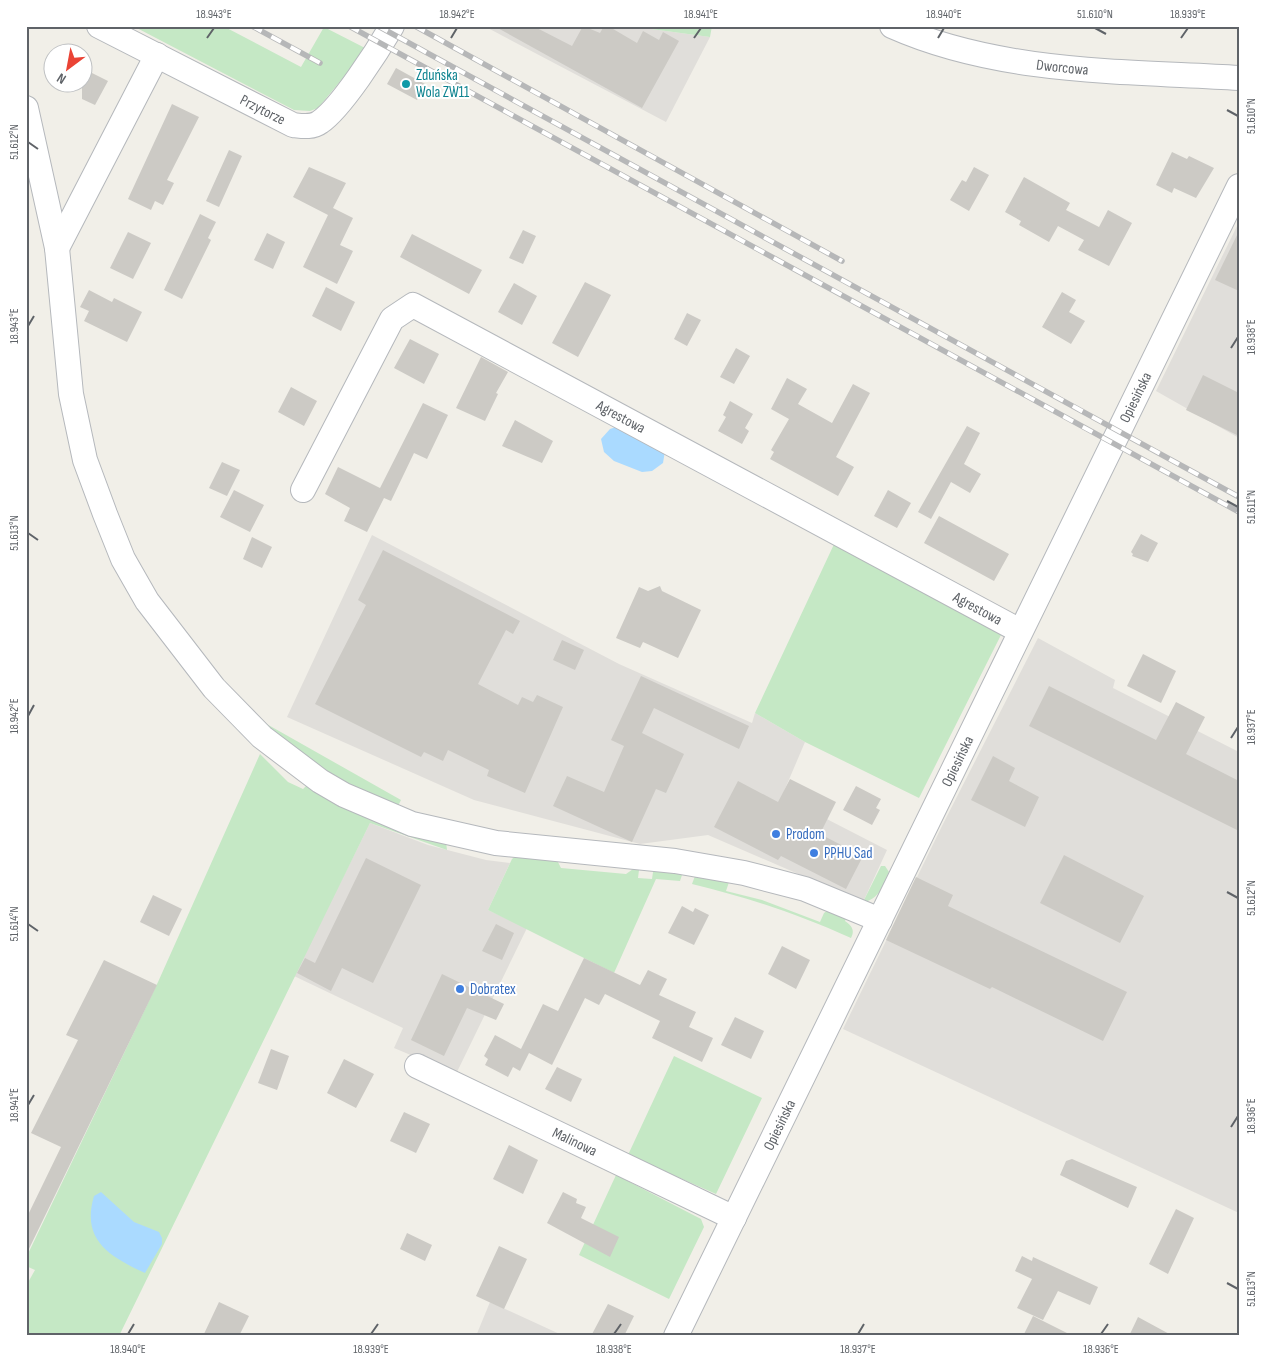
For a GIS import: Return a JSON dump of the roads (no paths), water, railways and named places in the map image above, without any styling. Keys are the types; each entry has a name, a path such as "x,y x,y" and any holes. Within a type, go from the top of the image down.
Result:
{"street":[{"name":"Przytorze","path":"100,26 293,124 307,127 319,123 329,114 374,55 392,26"},
{"name":"Dworcowa","path":"892,26 909,34 972,52 1040,65 1239,78"},
{"path":"57,248 157,55"},
{"path":"26,108 57,248 71,394 85,460 123,559 147,601 214,688 262,737 320,781 344,795 412,824 496,843 676,860 744,873 805,889 880,920"},
{"name":"Opiesińska","path":"676,1336 1239,186"},
{"name":"Agrestowa","path":"303,490 392,319 413,306 444,320 1020,631"},
{"name":"Malinowa","path":"417,1066 734,1218"}],"water":[{"path":"616,427 665,451 663,463 652,471 642,472 614,461 604,452 601,439 610,429"},
{"path":"101,1192 134,1222 159,1232 162,1244 145,1273 110,1253 101,1245 95,1235 91,1224 91,1211 94,1196"}],"railway":[{"path":"252,26 320,63"},
{"path":"349,26 1239,512"},
{"path":"378,26 1239,497"},
{"path":"415,26 842,261"}],"place":[{"name":"Zduńska Wola ZW11","path":"406,84"},
{"name":"Prodom","path":"776,834"},
{"name":"PPHU Sad","path":"814,853"},
{"name":"Dobratex","path":"460,989"}]}
